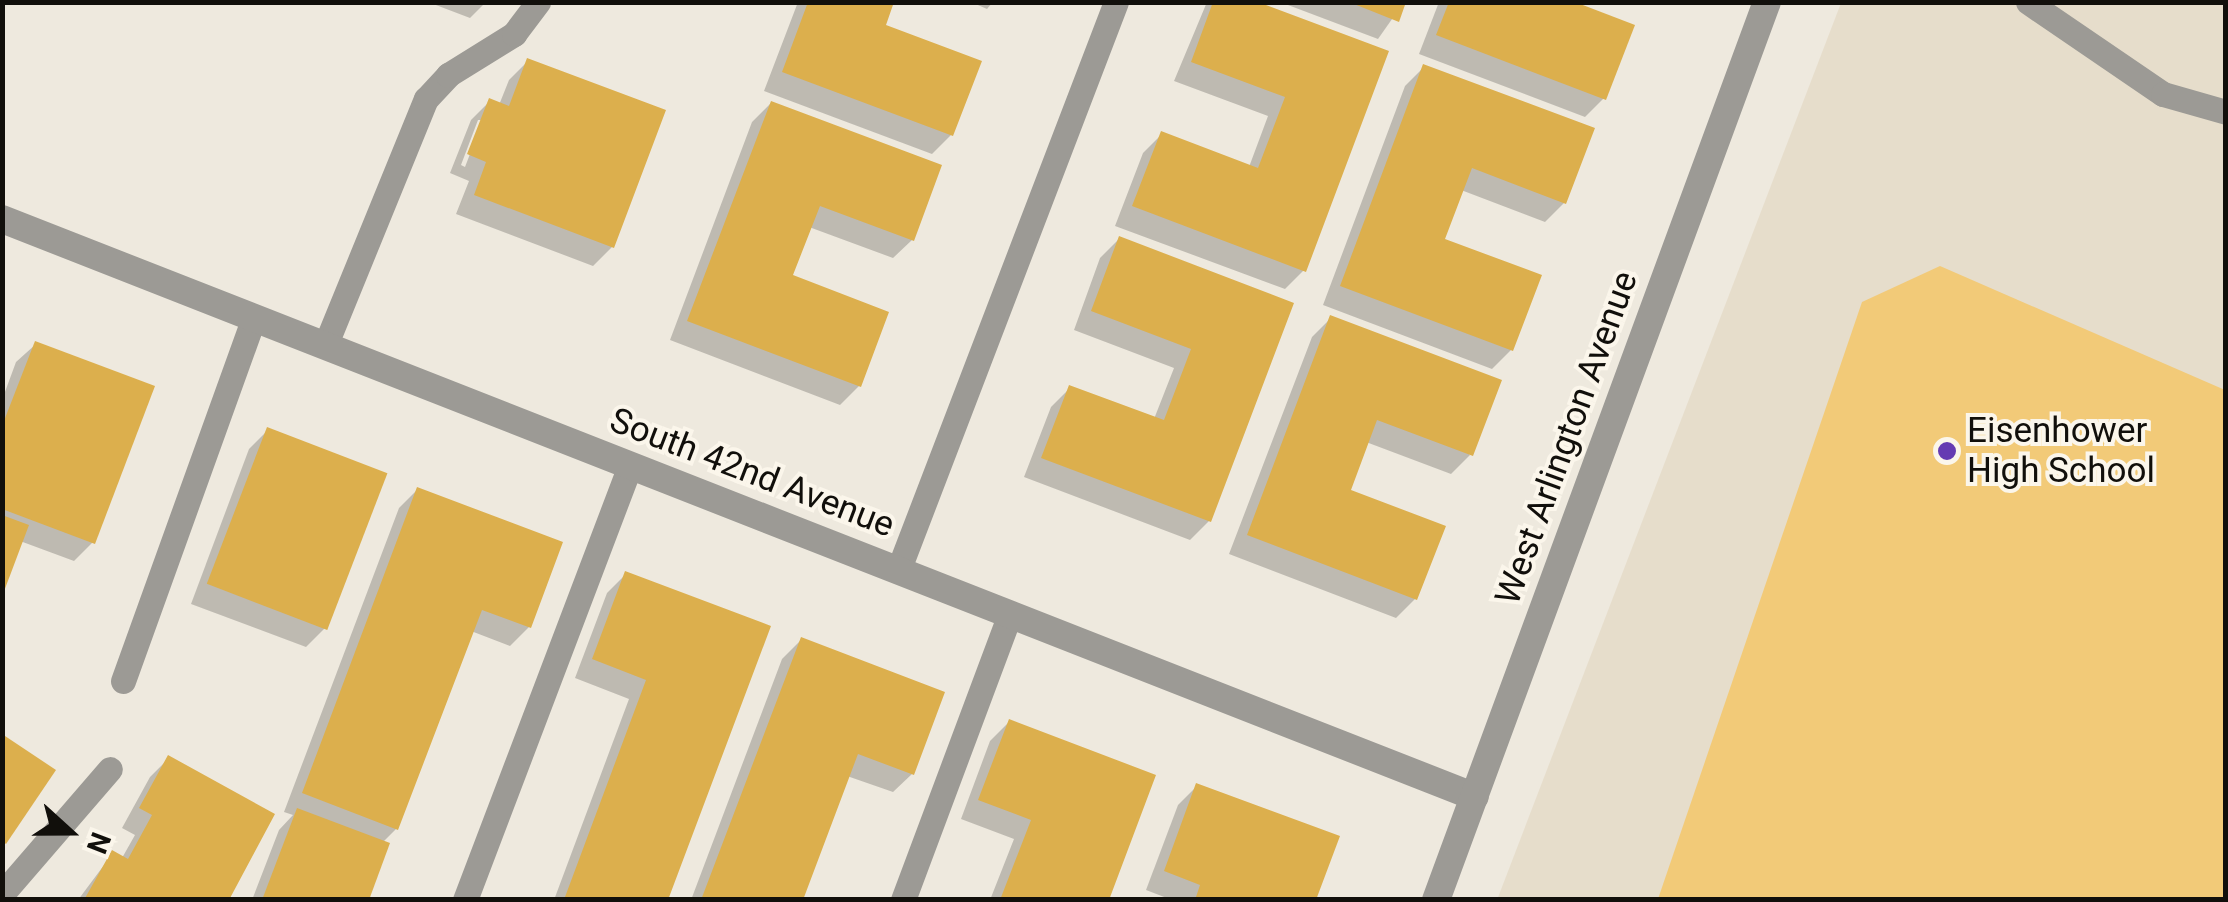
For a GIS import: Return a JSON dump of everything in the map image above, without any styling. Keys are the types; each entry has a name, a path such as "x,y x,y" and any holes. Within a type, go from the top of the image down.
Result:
{"street":[{"name":"West Arlington Avenue","path":"1436,900 1768,2"},
{"name":"South 42nd Avenue","path":"2,219 1475,796"}],"lane":[{"path":"326,346 426,98 448,76 514,34 538,2"},
{"path":"898,571 1116,2"},
{"path":"2028,2 2163,94 2226,112"},
{"path":"123,681 254,318"},
{"path":"465,900 630,466"},
{"path":"903,900 1010,614"},
{"path":"2,894 110,769"}],"shaded area":[{"name":"Eisenhower High School","path":"1841,3 2225,3 2225,899 1497,900"},
{"path":"1940,266 2225,390 2225,899 1658,899 1862,302"}],"building":[{"path":"808,2 894,2 886,25 982,61 953,136 782,72"},
{"path":"1213,2 1258,2 1389,51 1306,272 1132,206 1161,131 1258,168 1285,97 1191,62"},
{"path":"1349,2 1406,2 1399,22"},
{"path":"1449,2 1575,2 1635,25 1606,100 1436,35"},
{"path":"527,58 666,110 614,248 474,195 486,162 467,154 489,98 509,106"},
{"path":"1423,64 1595,128 1566,204 1472,168 1445,239 1542,275 1513,351 1340,286"},
{"path":"771,101 942,165 914,241 820,206 793,275 889,312 861,387 687,321"},
{"path":"1119,236 1294,303 1211,522 1041,458 1069,385 1164,420 1191,349 1091,311"},
{"path":"1330,315 1502,380 1473,456 1377,420 1351,490 1446,526 1417,600 1247,535"},
{"path":"35,341 155,386 95,544 2,509 2,426"},
{"path":"267,427 387,473 327,630 207,584"},
{"path":"417,487 563,542 531,628 482,610 398,830 302,793"},
{"path":"2,515 29,525 3,594 2,594"},
{"path":"625,571 771,626 668,900 571,900 565,897 646,680 592,659"},
{"path":"801,637 945,692 914,775 858,754 803,900 701,900"},
{"path":"1009,719 1156,775 1109,900 1000,900 1031,820 978,800"},
{"path":"2,734 56,770 6,844 2,841"},
{"path":"168,755 275,814 229,900 84,900 112,850 128,859 152,815 139,808"},
{"path":"1196,783 1340,836 1316,900 1195,900 1200,885 1164,871"},
{"path":"297,808 390,843 369,900 262,900"}],"place":[{"name":"Eisenhower High School","path":"1947,451"}]}
